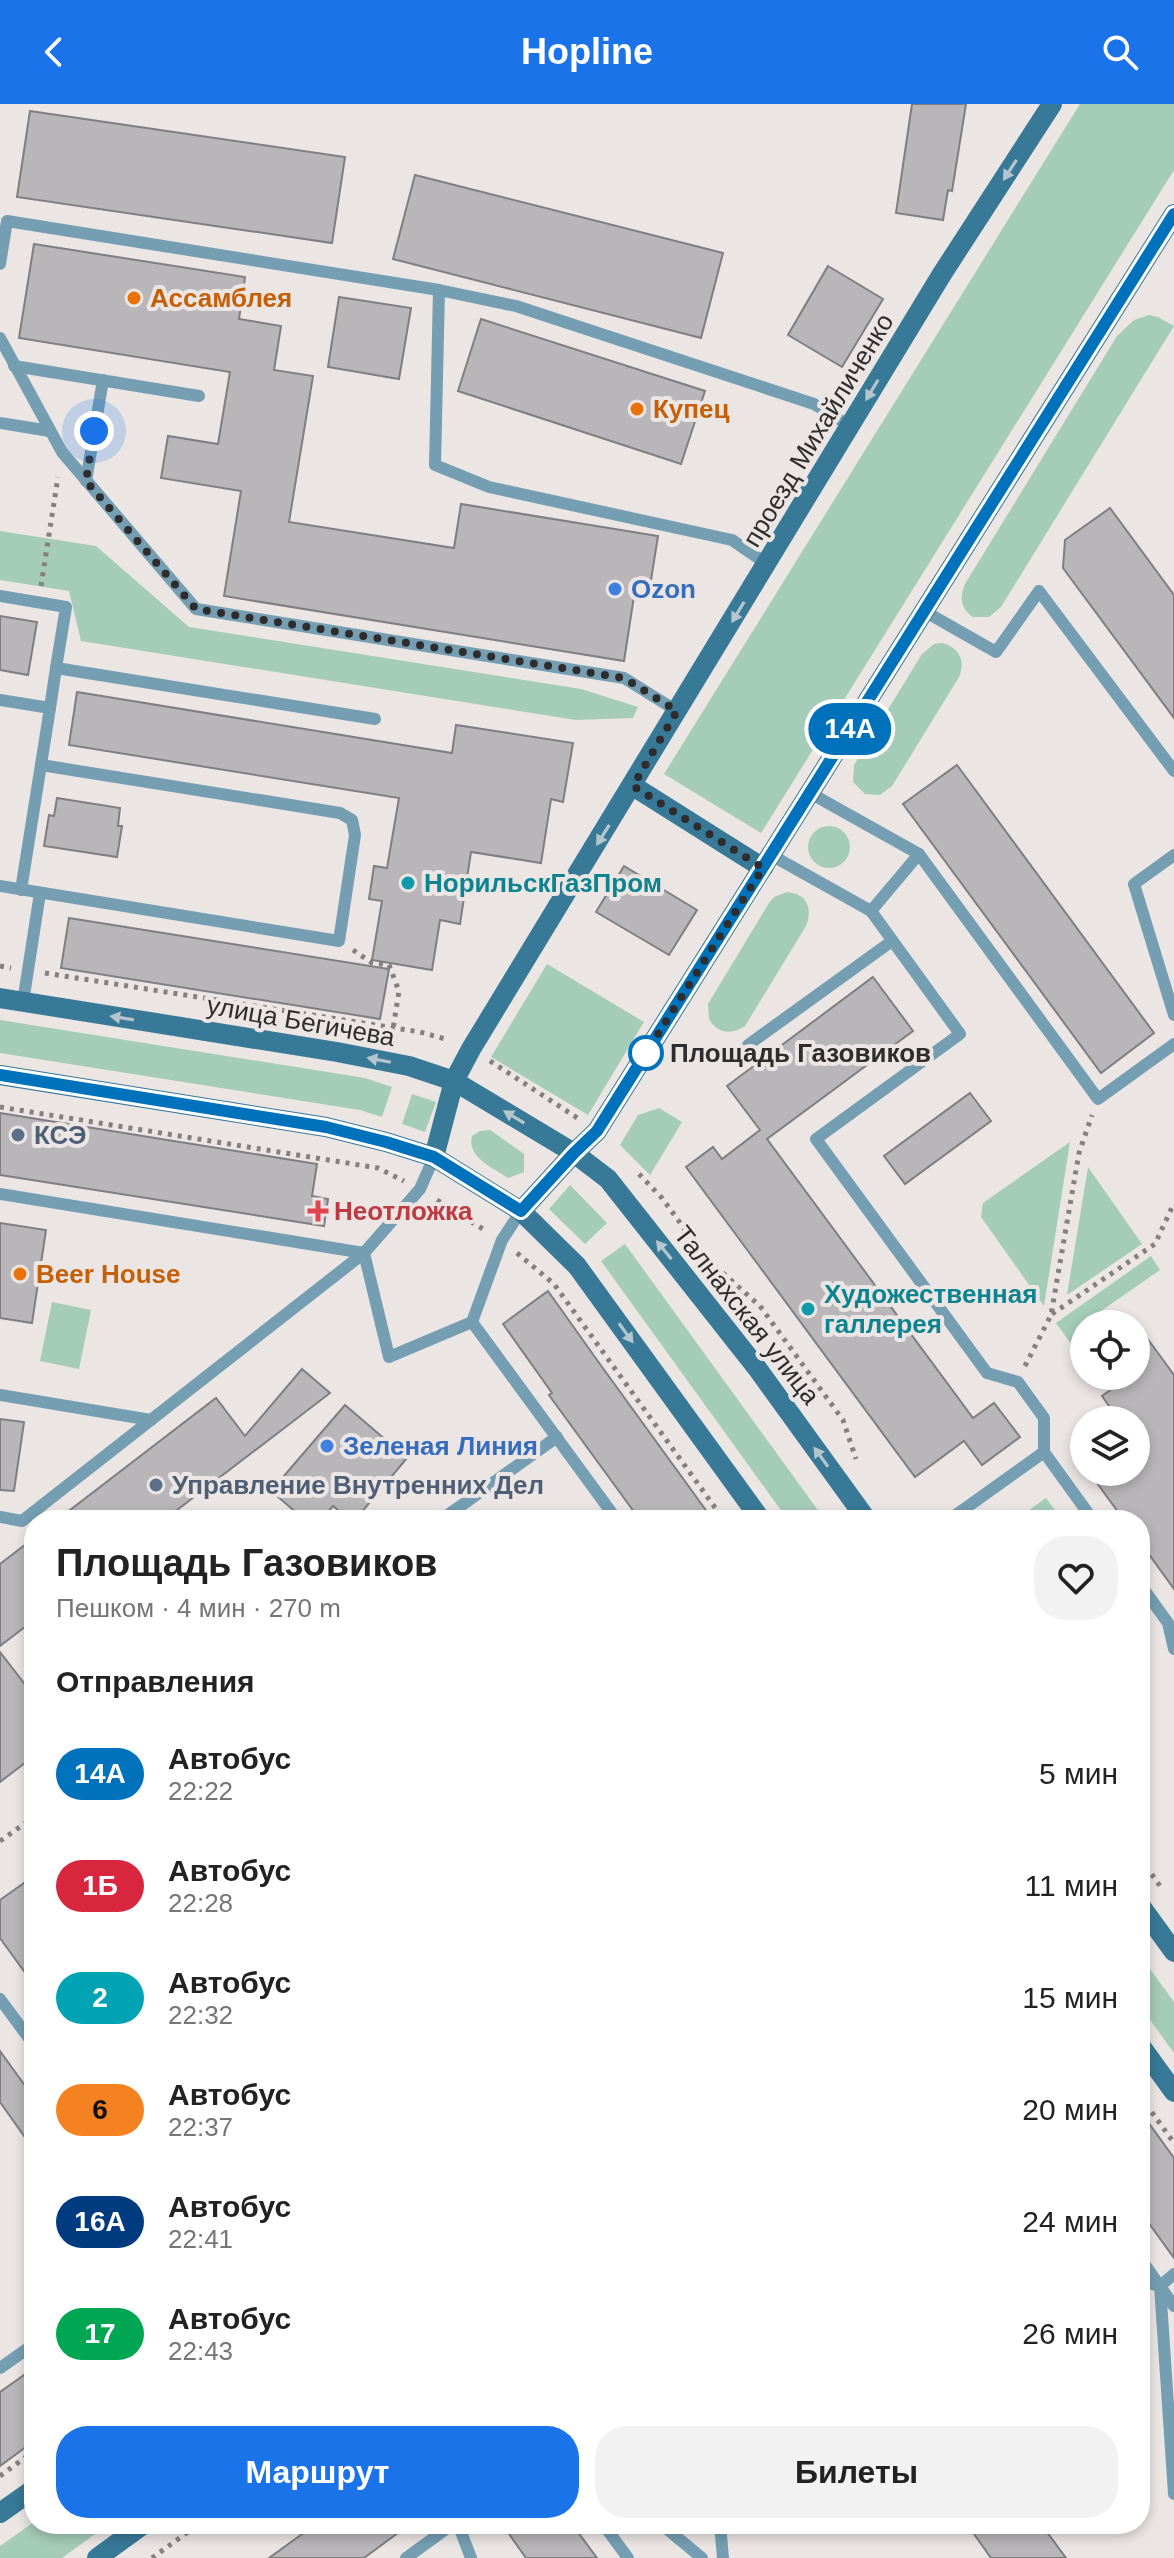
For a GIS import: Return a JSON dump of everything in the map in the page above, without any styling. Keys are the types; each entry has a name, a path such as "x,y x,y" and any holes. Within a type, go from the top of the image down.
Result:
{"street":[{"name":"проезд Михайличенко","path":"434,1157 454,1081 471,1049 942,274 1052,104"},
{"path":"521,1211 597,1131 1174,214"},
{"path":"633,786 767,861"},
{"name":"улица Бегичева","path":"0,998 409,1066 454,1081 574,1153"},
{"path":"0,1075 326,1127 434,1157 521,1211 577,1266 754,1510"},
{"name":"Талнахская улица","path":"574,1153 608,1179 757,1368 860,1510"},
{"path":"1150,1919 1174,1952"},
{"path":"1150,2059 1174,2092"},
{"path":"0,2513 24,2496"},
{"path":"97,2558 130,2534"}],"lane":[{"path":"0,264 7,221 439,290 546,315 814,404 850,426"},
{"path":"439,290 435,465 489,487 732,540 767,564"},
{"path":"0,338 62,452 196,609 624,678 677,711"},
{"path":"14,366 199,396"},
{"path":"86,481 103,380"},
{"path":"0,423 50,431"},
{"path":"924,611 996,652 1039,591 1174,771"},
{"path":"0,596 66,607 21,890"},
{"path":"56,668 375,719"},
{"path":"0,700 50,708"},
{"path":"0,886 339,941 355,835 352,820 340,813 41,765"},
{"path":"810,793 919,854 1098,1099 1174,1044"},
{"path":"871,911 919,854"},
{"path":"1174,855 1134,884 1174,1015"},
{"path":"767,861 871,911 960,1034 816,1139 987,1373 1018,1382 1044,1418 1044,1452 1086,1510"},
{"path":"23,1002 40,893"},
{"path":"748,1045 892,941"},
{"path":"36,1510 364,1253 420,1189 434,1157"},
{"path":"0,1194 364,1253"},
{"path":"364,1253 389,1357 472,1322 502,1240 521,1211"},
{"path":"472,1322 610,1510"},
{"path":"0,1395 151,1420"},
{"path":"455,1510 557,1437"},
{"path":"963,1510 1044,1452"},
{"path":"0,1517 24,1519"},
{"path":"1150,1598 1168,1623 1174,1649"},
{"path":"0,1999 24,2031"},
{"path":"1150,2272 1174,2306"},
{"path":"1160,2286 1174,2274"},
{"path":"1150,2284 1160,2286"},
{"path":"1160,2286 1174,2494"},
{"path":"0,2368 24,2351"},
{"path":"406,2558 441,2534"},
{"path":"460,2534 471,2558"},
{"path":"610,2534 628,2558"},
{"path":"673,2534 702,2558"},
{"path":"721,2534 723,2558"}],"path":[{"path":"40,587 62,452"},
{"path":"339,941 372,963 389,965 399,991 393,1029"},
{"path":"1018,1382 1051,1315 1079,1153 1098,1099"},
{"path":"0,1107 378,1168 420,1189 502,1240 554,1284 717,1510"},
{"path":"662,1198 705,1257 760,1306 843,1420 860,1472"},
{"path":"1051,1315 1155,1244 1174,1203"},
{"path":"0,1841 24,1824"},
{"path":"1150,1871 1166,1893"},
{"path":"1150,2110 1174,2143"},
{"path":"0,2476 24,2458"},
{"path":"152,2558 185,2534"}],"green space":[{"path":"1080,104 1174,104 1174,170 761,833 664,774"},
{"path":"1149,315 1174,326 1001,607 989,617 973,617 962,603 965,584 1117,336 1134,320"},
{"path":"0,531 96,546 189,627 581,689 638,707 633,718 576,720 81,641 69,591 0,580"},
{"path":"942,643 960,656 962,666 959,677 892,786 880,795 865,794 853,782 854,765 922,654 934,644"},
{"path":"829,826 844,832 850,847 844,862 829,868 814,862 808,847 814,832"},
{"path":"787,892 799,895 807,903 809,914 806,926 745,1026 730,1032 721,1030 709,1019 708,1004 769,903 774,897"},
{"path":"547,964 644,1022 588,1115 491,1057"},
{"path":"0,1020 365,1078 392,1087 382,1117 360,1110 0,1053"},
{"path":"412,1094 436,1102 425,1132 402,1124"},
{"path":"659,1108 682,1122 650,1175 620,1145 638,1115"},
{"path":"490,1130 524,1154 524,1172 508,1178 477,1156 471,1144 472,1136"},
{"path":"1070,1142 1044,1306 981,1217 983,1203"},
{"path":"1088,1167 1142,1244 1067,1295"},
{"path":"570,1185 607,1223 585,1244 549,1209"},
{"path":"625,1244 818,1510 781,1510 601,1261"},
{"path":"1151,1256 1160,1270 1102,1310 1074,1310"},
{"path":"52,1302 91,1310 79,1369 40,1361"},
{"path":"1070,1313 1070,1342 1056,1323"},
{"path":"1046,1498 1055,1510 1029,1510"},
{"path":"1150,1969 1174,2002 1174,2053 1150,2020"},
{"path":"24,2529 24,2534 95,2534 62,2558 0,2558 0,2546"}],"building":[{"path":"912,104 966,104 952,191 948,190 943,220 896,213"},
{"path":"30,111 345,157 332,243 17,197"},
{"path":"415,175 723,253 701,338 393,259"},
{"path":"34,244 245,277 239,319 281,326 274,370 313,376 289,522 454,548 461,504 658,536 651,580 637,577 624,661 224,596 241,491 161,478 168,436 218,444 230,372 19,338"},
{"path":"828,266 883,299 842,367 788,335"},
{"path":"339,297 411,308 399,379 328,367"},
{"path":"481,319 705,391 681,464 458,391"},
{"path":"1110,508 1174,595 1174,718 1063,568 1065,540"},
{"path":"0,616 37,622 28,675 0,670"},
{"path":"77,692 452,753 456,725 573,743 563,802 551,799 541,863 471,852 460,924 440,920 432,970 372,960 382,901 369,899 374,866 387,868 399,798 69,745"},
{"path":"957,765 1154,1033 1101,1073 903,804"},
{"path":"57,798 120,808 118,826 122,826 117,857 44,846 49,815 54,816"},
{"path":"624,866 697,910 669,955 596,912"},
{"path":"69,918 389,969 380,1019 61,968"},
{"path":"873,977 913,1031 767,1139 973,1418 994,1403 1020,1437 982,1465 964,1441 915,1477 686,1167 713,1147 722,1159 760,1130 727,1086"},
{"path":"970,1093 991,1121 905,1184 884,1156"},
{"path":"0,1113 317,1164 312,1196 328,1199 324,1226 0,1175"},
{"name":"Beer House","path":"0,1223 46,1230 32,1323 0,1318"},
{"path":"548,1291 706,1510 633,1510 549,1395 552,1393 503,1324"},
{"path":"1150,1342 1174,1375 1174,1589 1150,1556 1150,1510 1117,1510 1099,1486 1150,1486 1150,1406 1109,1406 1102,1396 1110,1390 1150,1390"},
{"name":"Управление Внутренних Дел","path":"302,1369 330,1393 177,1510 70,1510 216,1398 245,1436"},
{"name":"Зеленая Линия","path":"345,1405 407,1458 363,1510 338,1510 333,1506 330,1510 293,1510 271,1491"},
{"path":"0,1419 24,1422 14,1491 0,1490"},
{"path":"24,1546 24,1628 0,1646 0,1564"},
{"path":"0,1652 24,1683 24,1764 0,1782"},
{"path":"24,1883 24,1971 0,1938 0,1900"},
{"path":"0,2051 24,2084 24,2136 0,2102"},
{"path":"1150,2125 1174,2158 1174,2258 1150,2225"},
{"path":"24,2375 24,2448 0,2466 0,2392"},
{"path":"302,2534 396,2534 364,2558 269,2558"},
{"path":"509,2534 579,2534 597,2558 526,2558"},
{"path":"974,2534 1048,2534 1066,2558 991,2558"}],"bus line":[{"name":"14А","path":"0,1075 326,1127 386,1142 434,1157 521,1211 597,1131 1174,214"}],"place":[{"name":"Ассамблея","path":"134,298"},
{"name":"Купец","path":"637,409"},
{"name":"Ozon","path":"615,589"},
{"name":"НорильскГазПром","path":"408,883"},
{"name":"Площадь Газовиков","path":"646,1053"},
{"name":"КСЭ","path":"18,1135"},
{"name":"Неотложка","path":"318,1211"},
{"name":"Beer House","path":"20,1274"},
{"name":"Художественная галлерея","path":"808,1309"},
{"name":"Зеленая Линия","path":"327,1446"},
{"name":"Управление Внутренних Дел","path":"156,1485"}],"route":[{"path":"94,431 86,481 196,609 624,678 677,711 633,786 763,868 646,1053"}]}
